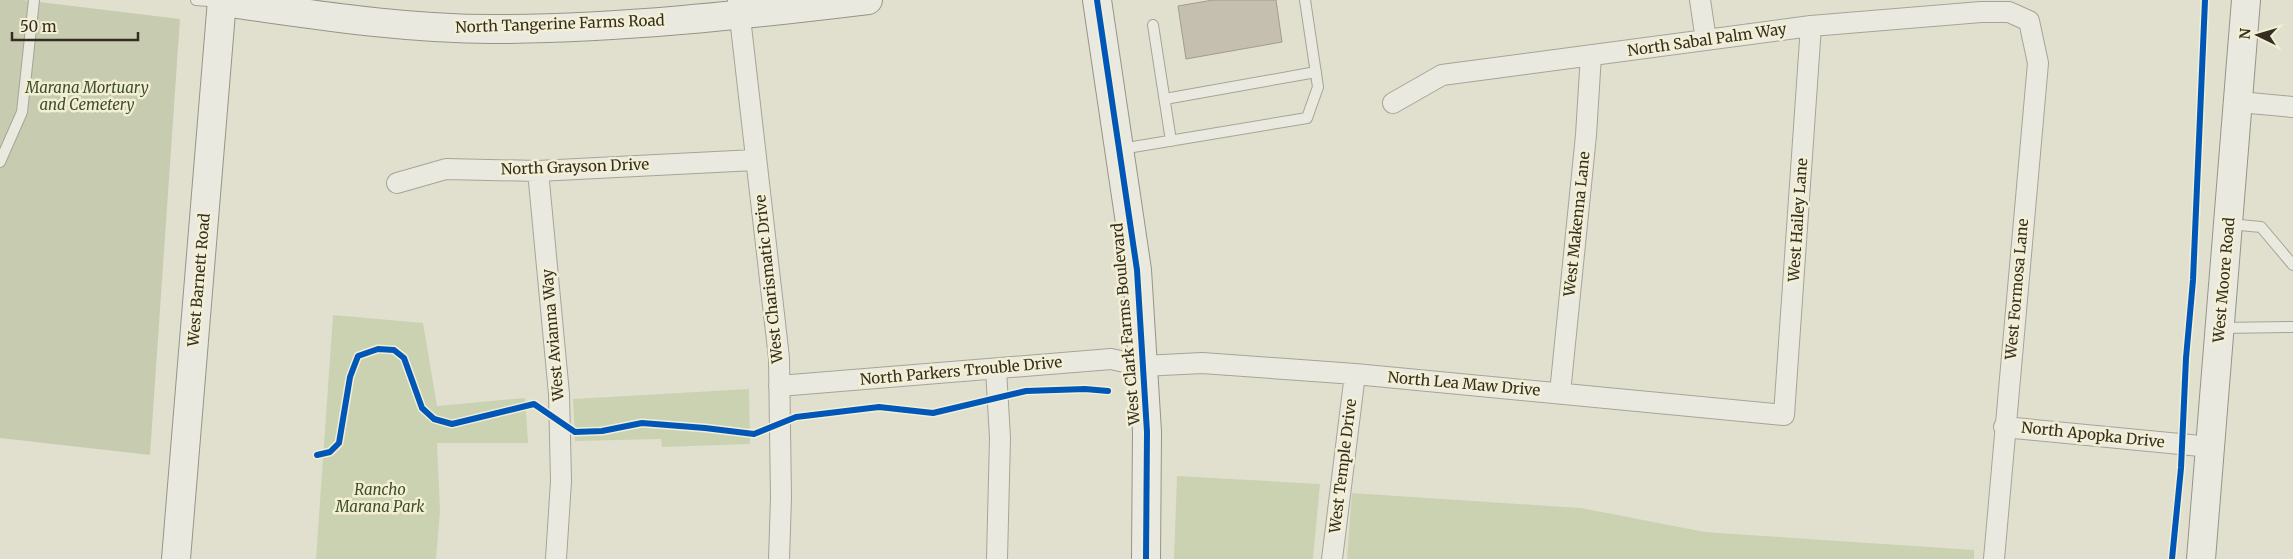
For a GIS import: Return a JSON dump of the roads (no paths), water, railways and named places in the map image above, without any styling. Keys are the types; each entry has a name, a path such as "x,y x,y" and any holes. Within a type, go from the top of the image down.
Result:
{"street":[{"name":"North Tangerine Farms Road","path":"213,1 413,26 492,29 618,24 739,8 868,0"},
{"name":"West Clark Farms Boulevard","path":"1097,0 1137,270 1147,432 1146,559"},
{"path":"1700,0 1706,40"},
{"name":"West Moore Road","path":"2201,559 2246,0"},
{"name":"West Barnett Road","path":"176,559 213,1"},
{"name":"West Charismatic Drive","path":"739,8 778,358 782,498 779,559"},
{"name":"North Sabal Palm Way","path":"1393,104 1442,74 1811,26 1981,12 2009,12 2029,21"},
{"name":"West Formosa Lane","path":"1994,559 2004,427 2038,63 2029,21"},
{"name":"West Hailey Lane","path":"1784,415 1811,26"},
{"name":"West Makenna Lane","path":"1560,392 1586,135 1591,55"},
{"path":"2238,102 2293,107"},
{"name":"North Grayson Drive","path":"397,183 446,169 538,170 755,160"},
{"name":"West Avianna Way","path":"538,170 559,394 561,481 556,559"},
{"name":"North Parkers Trouble Drive","path":"779,386 1111,359 1143,366"},
{"name":"North Lea Maw Drive","path":"1143,366 1202,363 1355,374 1560,392 1784,415"},
{"path":"996,369 1000,438 998,559"},
{"name":"West Temple Drive","path":"1332,559 1355,374"},
{"name":"North Apopka Drive","path":"2004,427 2210,447"}],"lane":[{"path":"0,162 22,112 34,0"},
{"path":"1120,149 1307,118 1318,87 1304,0"},
{"path":"1153,25 1171,141"},
{"path":"1165,100 1316,72"},
{"path":"2228,224 2261,227 2293,265"},
{"path":"2220,328 2293,327"}],"park label":[{"name":"Marana Mortuary and Cemetery","path":"87,96"},
{"name":"Rancho Marana Park","path":"380,498"}]}
